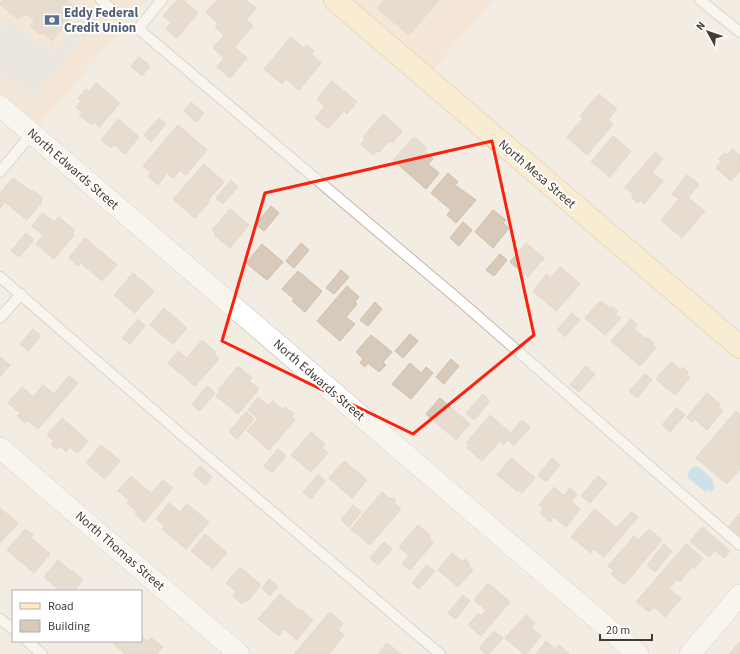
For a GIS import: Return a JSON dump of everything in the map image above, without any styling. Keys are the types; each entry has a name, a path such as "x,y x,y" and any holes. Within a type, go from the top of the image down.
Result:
{"street":[{"name":"North Mesa Street","path":"335,0 740,347"},
{"name":"North Edwards Street","path":"0,106 638,654"},
{"name":"North Thomas Street","path":"0,448 239,654"},
{"path":"690,654 740,595"}],"lane":[{"path":"101,0 116,13"},
{"path":"162,0 141,25 141,31 458,299 740,545"},
{"path":"700,0 740,32"},
{"path":"0,172 32,134"},
{"path":"0,276 182,435 440,654"},
{"path":"0,318 21,294"},
{"path":"0,619 12,628"},
{"path":"28,642 42,654"}],"highlighted area":[{"path":"492,141 534,335 413,434 222,341 265,193"}],"shaded area":[{"path":"0,0 148,0 32,133 0,106"},
{"path":"335,0 493,0 426,78"},
{"path":"85,13 97,23 33,100 0,73 0,30 10,18 52,52"}],"water":[{"path":"693,467 699,467 712,479 715,487 711,492 708,490 704,491 688,478 688,473"}],"building":[{"name":"Eddy Federal Credit Union","path":"3,0 66,0 77,10 52,41 42,32 40,34 30,26 35,21 27,14 25,16 22,14 18,19 0,4"},
{"path":"177,0 183,0 198,13 177,38 166,29 171,23 163,16"},
{"path":"217,0 246,0 256,8 246,20 253,26 235,47 247,58 230,78 217,67 224,58 213,48 224,35 215,27 218,23 206,12"},
{"path":"384,0 439,0 409,35 377,8"},
{"path":"291,37 304,48 307,45 314,51 311,54 321,63 299,90 286,79 282,84 264,69"},
{"path":"139,57 150,66 142,76 131,66"},
{"path":"332,81 357,102 347,114 344,111 328,129 315,118 325,106 317,99"},
{"path":"96,83 120,103 99,127 94,122 92,125 79,115 82,112 76,107 81,101 78,98 86,89 89,91"},
{"path":"599,94 617,109 608,120 613,124 587,155 567,137 583,118 580,116"},
{"path":"191,102 204,113 196,122 184,111"},
{"path":"383,114 402,131 392,143 389,141 379,152 378,151 373,155 361,145 365,139 363,137"},
{"path":"159,118 166,124 151,142 144,135"},
{"path":"118,119 139,137 125,154 114,144 111,148 101,140"},
{"path":"178,125 207,150 186,175 180,170 173,178 167,173 158,185 148,176 151,173 143,166"},
{"path":"613,136 631,151 610,177 591,162"},
{"path":"414,137 427,148 424,151 433,159 428,164 439,173 426,189 393,160"},
{"path":"732,149 740,155 740,171 731,181 716,168 721,162 718,159 724,153 727,155"},
{"path":"655,152 663,159 652,172 663,181 644,204 640,200 638,203 632,198 634,195 625,187"},
{"path":"204,164 224,182 195,218 173,199"},
{"path":"448,173 458,182 455,185 476,200 456,223 447,215 451,210 431,193"},
{"path":"687,175 699,184 688,198 705,211 682,238 661,220 679,199 672,194"},
{"path":"13,178 32,192 33,190 42,198 40,201 42,202 27,220 5,202 0,208 0,193"},
{"path":"231,180 238,187 223,204 216,198"},
{"path":"271,206 279,213 264,231 256,224"},
{"path":"230,209 249,225 230,248 214,235 216,233 212,230"},
{"path":"493,210 506,220 503,223 509,228 493,248 475,232"},
{"path":"43,213 54,222 59,217 74,230 72,233 74,235 54,259 36,244 43,235 32,226"},
{"path":"463,222 472,230 459,246 450,238"},
{"path":"26,233 34,240 19,257 11,251"},
{"path":"85,238 117,265 102,281 81,263 78,266 69,258"},
{"path":"301,243 309,250 294,268 286,261"},
{"path":"526,243 544,258 528,277 510,262"},
{"path":"262,244 283,262 267,280 246,263"},
{"path":"500,254 507,260 494,276 486,270"},
{"path":"560,267 580,284 556,311 533,291 547,274 550,278"},
{"path":"341,270 349,277 334,294 326,288"},
{"path":"298,271 322,291 305,312 292,301 294,299 282,289"},
{"path":"133,273 154,291 135,313 114,295"},
{"path":"347,286 359,297 355,302 357,304 346,317 355,324 340,341 317,321"},
{"path":"600,301 610,308 612,306 618,311 615,314 621,318 605,335 585,318"},
{"path":"375,302 382,309 368,326 360,320"},
{"path":"164,308 187,328 173,344 150,325"},
{"path":"572,313 580,320 565,337 557,330"},
{"path":"138,319 145,326 130,344 122,338"},
{"path":"631,319 637,325 634,329 654,343 652,345 656,348 640,366 611,341"},
{"path":"33,329 41,336 28,351 20,344"},
{"path":"410,334 418,341 403,358 395,351"},
{"path":"371,335 392,352 383,362 386,365 379,372 368,363 365,367 360,363 363,359 356,352"},
{"path":"202,340 216,352 214,354 219,359 195,386 168,363 178,351 187,358"},
{"path":"0,357 10,365 0,377"},
{"path":"451,359 459,366 444,384 436,377"},
{"path":"671,362 681,370 683,367 688,372 686,375 690,378 675,395 656,379"},
{"path":"410,363 421,373 426,367 433,373 411,399 392,384"},
{"path":"238,366 252,378 249,381 259,389 238,414 216,396 220,391 218,390"},
{"path":"586,366 595,374 579,392 570,385"},
{"path":"645,374 652,380 637,398 629,391"},
{"path":"69,376 78,383 38,429 27,420 25,423 17,416 20,413 8,403 22,387 33,397 43,385 54,394"},
{"path":"207,386 215,393 200,411 192,404"},
{"path":"707,393 720,404 718,407 723,411 707,430 695,419 692,422 687,417"},
{"path":"483,394 490,401 474,420 466,413"},
{"path":"258,397 269,406 273,401 282,409 285,407 294,414 291,417 295,420 269,450 247,431 258,419 248,410"},
{"path":"440,398 470,424 456,440 426,414"},
{"path":"676,408 685,415 670,432 662,425"},
{"path":"736,411 740,415 740,469 727,484 696,458"},
{"path":"246,412 254,419 237,439 229,432"},
{"path":"490,415 511,433 522,420 530,427 514,446 508,440 504,445 500,441 482,461 467,448 469,446 466,443"},
{"path":"62,418 88,441 77,453 70,447 66,452 60,446 57,449 51,444 54,441 47,435"},
{"path":"311,432 325,444 322,448 328,453 311,472 291,455"},
{"path":"101,445 120,461 105,479 86,463"},
{"path":"278,449 286,456 272,473 264,466"},
{"path":"511,458 535,478 522,493 518,490 517,491 497,475"},
{"path":"552,458 560,465 546,482 538,475"},
{"path":"344,461 367,480 352,498 329,478"},
{"path":"200,466 212,477 205,485 193,474"},
{"path":"318,474 325,481 311,499 303,492"},
{"path":"131,476 151,493 163,480 173,488 144,522 135,514 137,512 127,503 129,500 118,491"},
{"path":"598,476 607,483 590,503 581,496"},
{"path":"554,487 564,496 570,488 577,494 571,502 580,509 566,527 554,517 550,522 540,513 544,509 539,505"},
{"path":"382,492 390,499 392,497 396,500 394,503 401,509 370,545 351,529"},
{"path":"169,503 180,512 187,504 209,522 186,549 162,529 165,526 156,519"},
{"path":"353,505 361,512 349,527 341,520"},
{"path":"0,508 18,523 0,543"},
{"path":"595,509 617,528 631,512 638,517 604,557 594,549 591,553 571,537"},
{"path":"740,513 740,539 728,528"},
{"path":"418,525 431,536 429,539 433,543 410,570 402,564 409,556 399,547"},
{"path":"702,527 730,551 724,558 715,550 709,557 690,541"},
{"path":"25,529 33,535 31,538 50,554 34,573 7,550"},
{"path":"649,529 662,540 624,585 611,574 614,571 608,566 634,536 639,540"},
{"path":"205,534 227,553 213,569 191,551"},
{"path":"384,542 392,549 378,565 370,558"},
{"path":"664,544 672,551 655,572 647,565"},
{"path":"686,544 703,558 694,569 692,567 680,582 677,579 669,589 681,599 665,617 654,607 649,612 636,602"},
{"path":"452,553 463,562 465,559 470,564 468,566 473,570 458,587 438,570"},
{"path":"58,560 83,580 75,590 59,590 44,577"},
{"path":"427,565 435,571 419,589 412,583"},
{"path":"240,567 261,585 247,602 246,600 242,604 233,596 236,592 226,583"},
{"path":"269,579 278,586 270,596 262,588"},
{"path":"488,583 510,602 481,636 468,625 478,614 481,616 486,610 474,600"},
{"path":"280,594 313,620 297,640 284,629 279,636 258,619"},
{"path":"463,595 470,601 456,619 448,613"},
{"path":"330,612 343,623 338,630 344,635 329,654 294,654"},
{"path":"526,615 535,623 531,628 541,636 526,654 524,654 505,638"},
{"path":"494,631 503,638 489,654 486,654 479,648"},
{"path":"142,637 148,642 151,638 163,647 157,654 125,654 113,643 142,642"},
{"path":"546,641 555,649 559,645 569,654 536,654"},
{"path":"740,642 740,654 729,654"},
{"path":"387,643 401,654 378,654"}],"place":[{"name":"Eddy Federal Credit Union","path":"52,20"}]}
